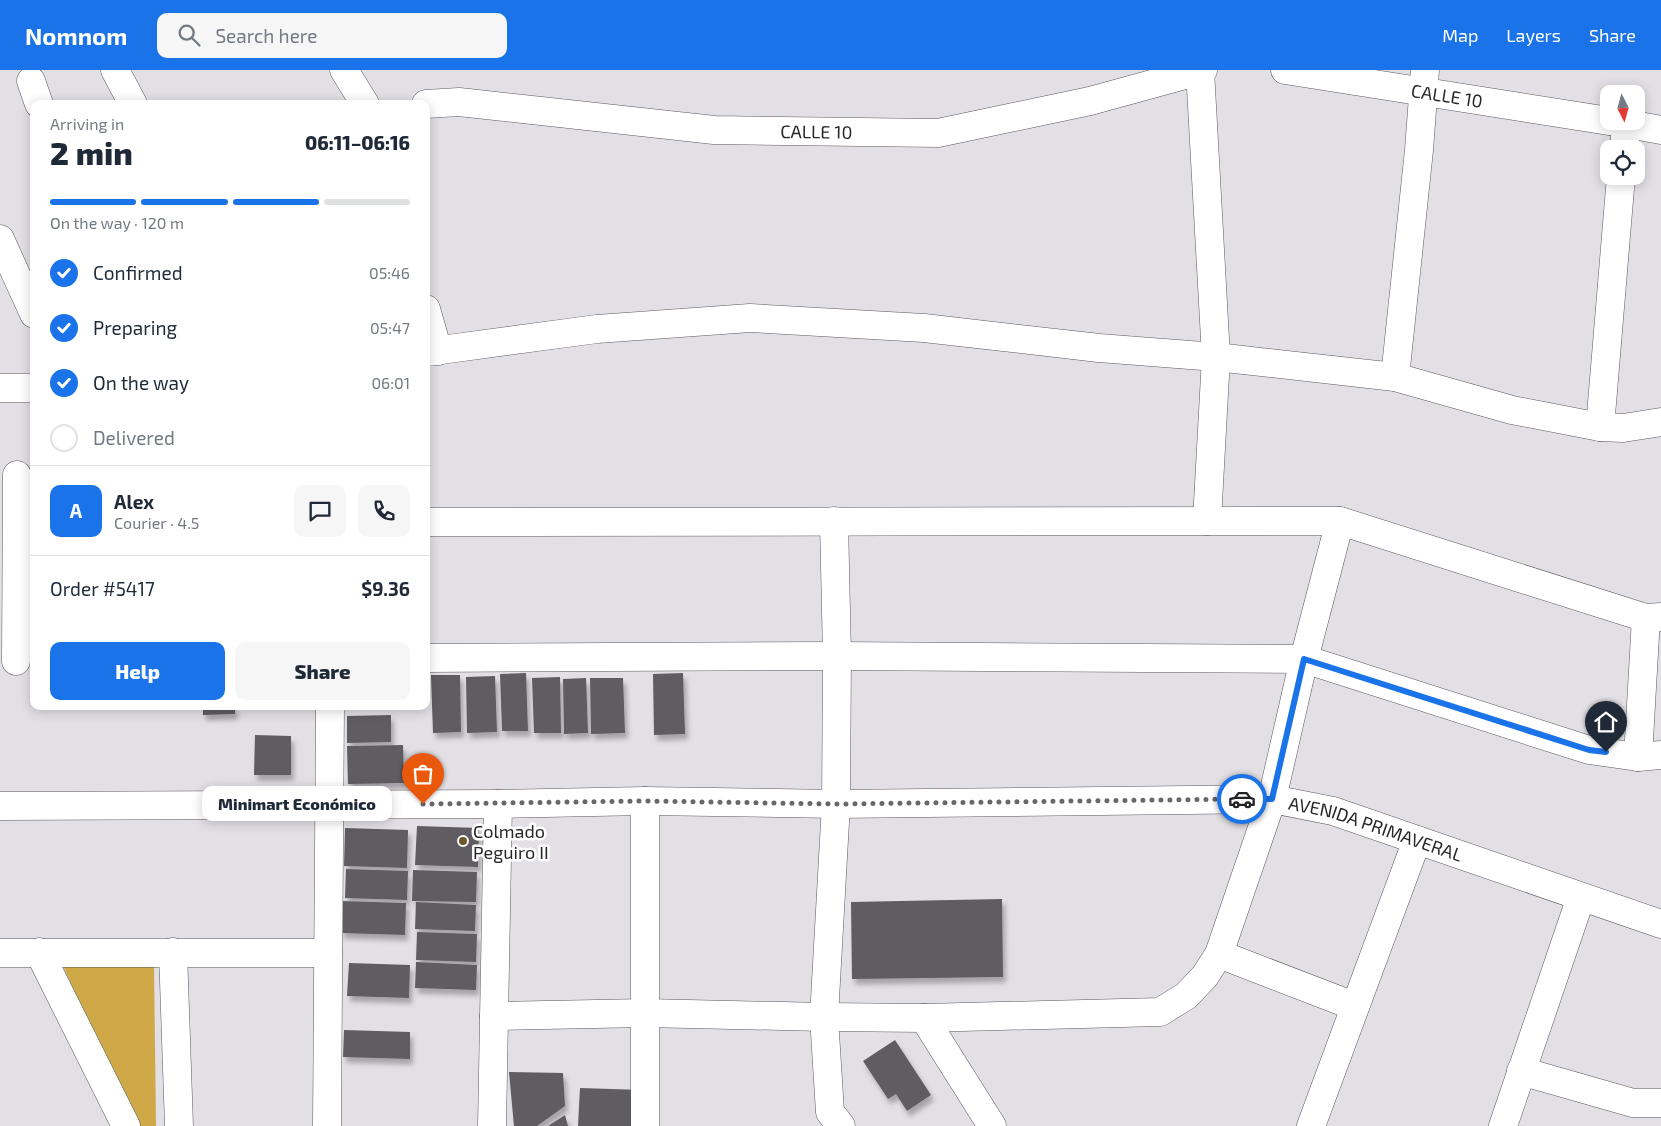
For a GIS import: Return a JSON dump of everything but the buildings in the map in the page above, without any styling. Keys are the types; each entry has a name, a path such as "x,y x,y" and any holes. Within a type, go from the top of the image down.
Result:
{"street":[{"path":"115,70 131,100"},
{"path":"344,70 362,100"},
{"path":"1201,70 1216,357 1207,521"},
{"name":"CALLE 10","path":"430,104 459,102 714,130 938,133 1090,101 1201,70"},
{"name":"CALLE 10","path":"1285,70 1425,81 1600,125"},
{"path":"1395,377 1425,81"},
{"name":"CALLE 10","path":"1645,130 1661,130"},
{"path":"1600,427 1620,185"},
{"path":"0,238 30,305"},
{"path":"430,338 432,352 597,328 750,318 924,328 1099,348 1216,357 1395,377 1512,410 1600,427 1623,428 1661,422"},
{"path":"0,388 30,388"},
{"path":"17,475 17,661"},
{"path":"834,521 837,656 836,804 824,1017 830,1112 841,1126"},
{"path":"494,1016 645,1013 924,1018 1160,1012 1186,996 1204,976 1219,954 1272,799 1304,659 1340,521"},
{"path":"430,522 1340,521 1654,617 1649,756 1589,750 1304,659 837,656 430,658"},
{"path":"327,1126 330,710"},
{"name":"AVENIDA PRIMAVERAL","path":"0,806 498,804 644,801 836,804 1272,799 1333,811 1661,924"},
{"path":"644,801 645,1126"},
{"path":"492,1126 498,804"},
{"path":"1311,1126 1417,840"},
{"path":"1503,1126 1581,896"},
{"path":"39,952 126,1126"},
{"path":"173,952 179,1126"},
{"path":"0,953 328,953"},
{"path":"1219,954 1354,1006"},
{"path":"924,1018 992,1126"},
{"path":"1521,1071 1633,1103 1661,1103"}],"shaded area":[{"path":"154,965 156,1126 134,1126 63,966"}],"way so far":[{"path":"423,804 644,801 836,804 1242,799"}],"place":[{"name":"Minimart Económico","path":"423,804"},
{"name":"Colmado Peguiro II","path":"463,841"}],"route":[{"path":"1242,799 1272,799 1304,659 1589,750 1606,752"}]}
